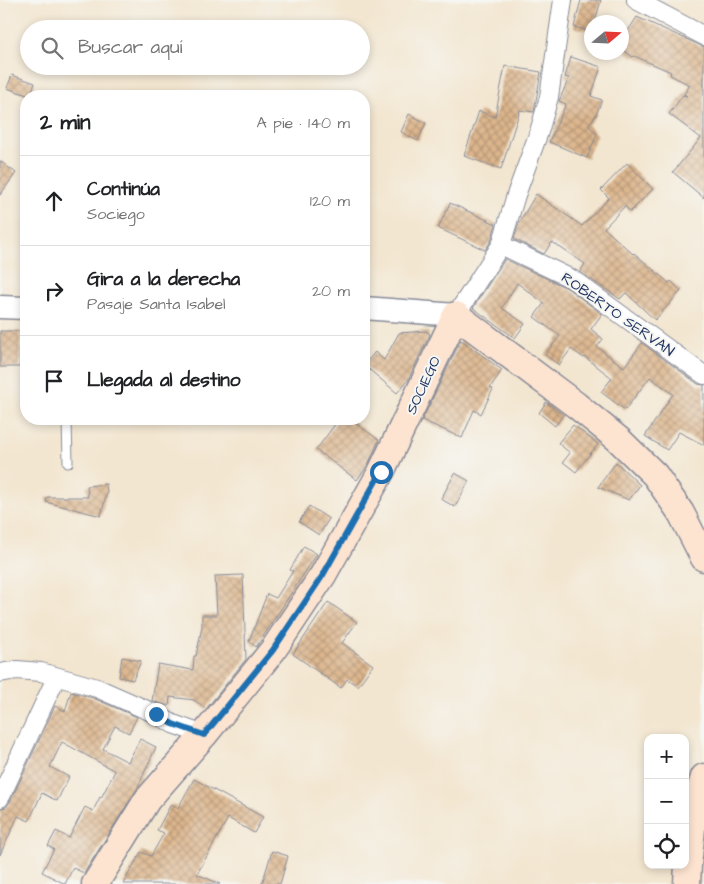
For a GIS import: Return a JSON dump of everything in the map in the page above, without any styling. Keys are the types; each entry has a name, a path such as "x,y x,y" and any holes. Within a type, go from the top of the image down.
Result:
{"main road":[{"path":"456,315 576,405 618,439 655,475 682,513 704,558"},
{"name":"SOCIEGO","path":"95,884 147,800 204,735 273,650 323,575 381,472 456,315"},
{"path":"687,884 694,810 704,777"}],"street":[{"name":"SOCIEGO","path":"456,315 502,245 516,195 539,132 549,97 562,0"},
{"path":"636,0 704,36"},
{"name":"ROBERTO SERVAN","path":"502,245 572,279 704,375"},
{"path":"0,307 20,308"},
{"path":"370,308 456,315"},
{"path":"0,673 41,672 56,678 97,688 156,714 173,724 204,735"},
{"path":"0,798 56,678"}],"lane":[{"path":"67,425 68,463"}],"building":[{"path":"581,0 601,0 597,15 584,15 584,30 574,27"},
{"path":"637,17 704,47 704,198 673,172 701,138 669,114 683,95 687,96 684,94 690,85 670,75 671,72 629,54 629,29"},
{"path":"571,57 601,67 591,96 602,100 595,117 588,125 597,134 587,158 549,142 566,104 559,101 569,78 565,77"},
{"path":"505,66 541,72 534,112 520,110 501,169 464,156 479,111 495,117"},
{"path":"12,75 35,83 32,90 20,90 20,93 7,88"},
{"path":"409,114 426,123 418,141 401,132"},
{"path":"0,161 16,173 0,195"},
{"path":"627,163 653,189 630,212 625,206 604,228 633,254 669,283 671,281 681,291 655,320 626,293 620,299 580,272 585,264 552,242 544,254 514,239 519,223 536,194 582,226 609,198 601,190"},
{"path":"450,203 496,224 491,241 485,250 438,228"},
{"path":"505,259 567,288 602,314 591,329 603,339 597,347 624,367 642,343 698,384 704,385 704,445 679,432 667,450 645,436 673,394 650,377 625,410 601,392 612,378 585,357 571,349 559,365 545,355 560,336 534,317 544,303 517,283 502,308 525,324 515,338 473,308"},
{"path":"0,331 20,331 20,367 0,367"},
{"path":"426,331 430,334 408,380 397,393 370,370 370,358 375,352 384,360 399,333"},
{"path":"461,340 502,370 490,388 493,389 481,414 474,410 462,438 422,420"},
{"path":"546,402 563,415 555,426 539,413"},
{"path":"335,425 358,425 379,440 368,465 357,480 316,450"},
{"path":"573,425 598,444 576,472 563,462 570,453 558,443"},
{"path":"616,462 640,485 629,500 598,487"},
{"path":"455,473 469,481 455,507 441,499"},
{"path":"106,484 107,492 101,516 46,502 47,497 88,497 87,486"},
{"path":"309,506 329,519 319,535 299,522"},
{"path":"304,546 317,554 256,647 249,641 267,594 276,598 293,571 290,570"},
{"path":"243,575 246,659 206,709 194,700 170,697 169,706 152,701 158,664 193,670 194,656 196,656 202,627 202,615 217,615 215,576"},
{"path":"328,602 357,622 342,643 373,665 358,686 347,679 341,688 293,654"},
{"path":"122,657 141,661 133,680 119,677"},
{"path":"71,692 93,698 137,717 129,733 115,726 103,749 128,762 140,739 156,747 137,789 84,873 73,868 65,884 42,872 54,849 48,846 56,831 69,838 85,807 93,811 115,771 62,742 50,767 69,777 57,801 42,793 29,821 18,816 0,855 0,808 6,807 10,802 55,706 65,711"},
{"path":"194,779 263,817 254,833 228,818 197,874 220,884 123,884 141,852 151,856 164,833 157,830 171,804 178,808"},
{"path":"272,851 288,856 280,884 262,884"}],"route":[{"path":"156,714 173,724 204,735 273,650 323,575 381,472"}]}
